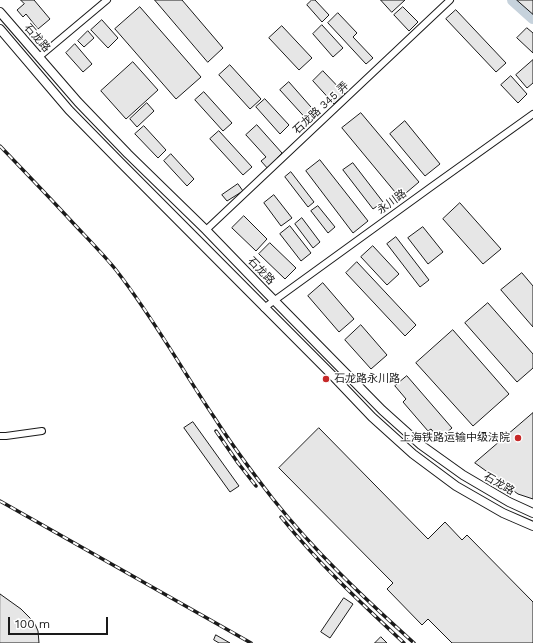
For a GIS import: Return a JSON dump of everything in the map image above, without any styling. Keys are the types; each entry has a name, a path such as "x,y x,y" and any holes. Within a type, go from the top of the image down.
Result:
{"main road":[{"name":"石龙路","path":"0,12 83,107 128,154 206,230 382,410 421,445 463,476 509,502 533,513"},
{"name":"石龙路","path":"0,29 69,110 372,417 413,454 456,486 503,512 533,526"}],"street":[{"path":"39,57 107,0"},
{"name":"石龙路 345 弄","path":"206,230 450,0"},
{"name":"永川路","path":"264,308 533,114"},
{"path":"0,436 42,431"}],"building":[{"path":"21,0 34,0 50,19 38,29 26,14 23,17 17,10 24,4"},
{"path":"155,0 182,0 223,48 208,62"},
{"path":"312,0 315,0 329,15 322,22 307,5"},
{"path":"381,0 405,0 392,12"},
{"path":"517,0 533,0 533,14"},
{"path":"140,7 201,77 176,99 115,29"},
{"path":"403,7 418,22 409,31 394,15"},
{"path":"456,10 506,63 496,72 446,19"},
{"path":"338,13 357,33 353,37 373,58 366,64 328,23"},
{"path":"102,20 118,38 108,48 91,30"},
{"path":"322,25 343,48 333,57 313,34"},
{"path":"282,26 312,58 299,70 269,38"},
{"path":"527,28 533,33 533,53 517,38"},
{"path":"88,31 94,38 84,47 78,41"},
{"path":"75,44 92,64 83,72 66,53"},
{"path":"533,60 533,83 527,88 516,75"},
{"path":"133,62 158,90 126,119 101,91"},
{"path":"230,65 261,99 250,109 219,75"},
{"path":"323,71 345,94 334,104 313,81"},
{"path":"511,76 527,94 518,103 501,85"},
{"path":"289,82 318,115 310,123 280,90"},
{"path":"204,92 232,123 223,131 195,100"},
{"path":"265,99 289,125 280,134 256,107"},
{"path":"147,103 154,111 137,127 130,119"},
{"path":"361,113 419,182 400,198 342,128"},
{"path":"405,121 440,164 425,176 390,134"},
{"path":"257,125 282,153 277,158 280,160 269,170 261,161 266,157 246,135"},
{"path":"144,126 166,150 158,158 135,134"},
{"path":"219,131 252,167 243,175 210,139"},
{"path":"171,154 194,179 187,186 164,161"},
{"path":"320,160 368,221 353,233 306,171"},
{"path":"353,163 383,202 373,209 343,170"},
{"path":"291,172 314,202 308,207 285,177"},
{"path":"238,184 243,191 227,201 222,195"},
{"path":"274,195 292,218 281,226 264,203"},
{"path":"460,203 501,249 483,264 443,219"},
{"path":"318,206 335,227 328,233 311,211"},
{"path":"244,216 267,239 256,251 232,228"},
{"path":"302,218 320,242 313,248 295,224"},
{"path":"290,226 311,253 301,261 280,234"},
{"path":"423,227 443,252 428,264 408,238"},
{"path":"396,237 429,280 420,287 387,244"},
{"path":"270,243 296,268 285,279 259,254"},
{"path":"373,246 399,274 387,285 361,257"},
{"path":"357,262 416,325 405,336 346,273"},
{"path":"522,273 533,286 533,327 501,290"},
{"path":"323,283 354,319 339,332 308,296"},
{"path":"488,303 533,354 533,368 517,382 465,323"},
{"path":"361,325 387,355 371,369 345,340"},
{"path":"453,330 509,394 473,426 416,363"},
{"path":"407,376 452,428 439,439 431,429 428,431 403,402 406,399 395,386"},
{"name":"上海铁路运输中级法院","path":"533,413 533,499 518,494 475,463"},
{"path":"193,422 239,486 230,492 184,428"},
{"path":"319,428 428,539 445,522 462,540 467,535 533,602 533,643 452,643 428,619 422,625 387,589 393,583 279,468"},
{"path":"0,594 21,609 35,624 38,631 39,643 0,643"},
{"path":"344,598 353,604 330,638 321,632"},
{"path":"216,635 230,643 219,643 214,640"},
{"path":"381,637 387,643 375,643"}],"waterway":[{"path":"513,0 533,18"}],"railway":[{"path":"0,146 116,270 154,324 228,438 257,479 289,519 340,574 414,643"},
{"path":"216,431 256,486"},
{"path":"0,501 251,643"},
{"path":"281,517 325,567 404,643"}],"place":[{"name":"石龙路永川路","path":"326,379"},
{"name":"上海铁路运输中级法院","path":"518,438"}]}
